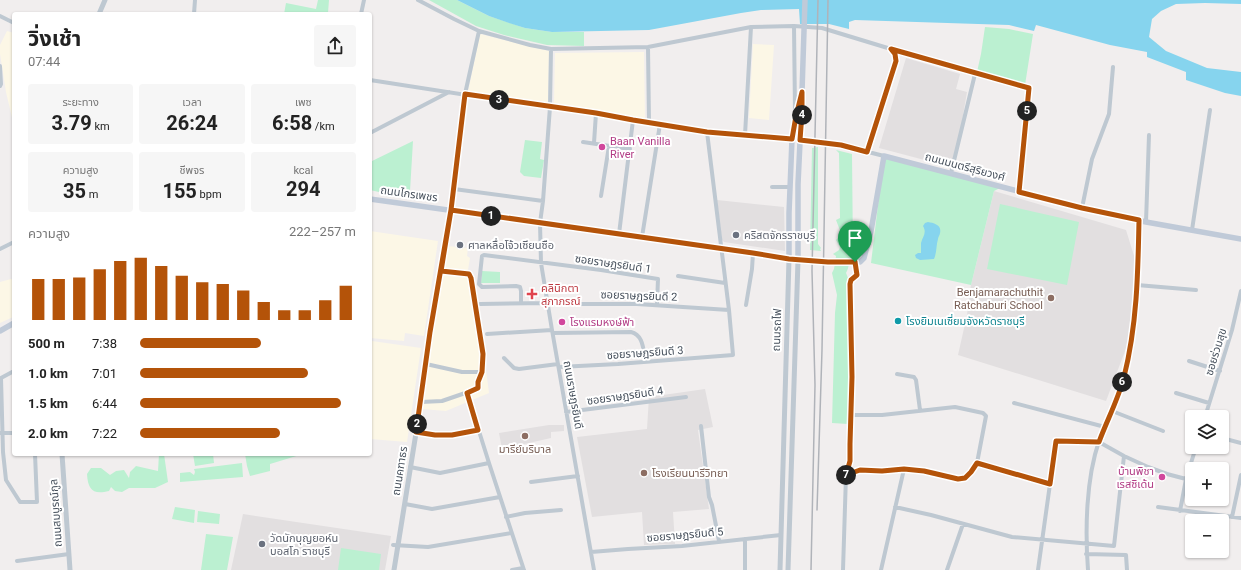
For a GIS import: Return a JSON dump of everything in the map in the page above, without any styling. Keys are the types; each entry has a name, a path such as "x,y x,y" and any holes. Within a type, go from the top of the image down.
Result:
{"main road":[{"name":"ถนนรถไฟ","path":"798,260 798,184 802,113 805,0"},
{"name":"ถนนรถไฟ","path":"789,259 792,139 802,92"},
{"name":"ถนนมนตรีสุริยวงศ์","path":"884,156 1082,208 1146,222 1241,238"},
{"path":"854,262 860,262 864,258 866,252 884,156"},
{"name":"ถนนไกรเพชร","path":"372,199 789,259 854,262"},
{"path":"0,331 12,324"}],"street":[{"path":"100,12 105,0"},
{"path":"194,12 195,0"},
{"path":"361,12 364,0"},
{"path":"418,0 479,31 518,42 551,49 648,47 751,27 794,26 822,28 975,74 1029,88 1019,192"},
{"path":"0,16 12,22"},
{"path":"794,26 796,116"},
{"path":"745,135 751,27"},
{"path":"451,210 465,94 468,87 479,31"},
{"path":"648,47 649,123"},
{"name":"ถนนราษฎรยินดี","path":"551,49 550,107 540,223 541,263 594,570"},
{"path":"867,152 896,61 895,54 891,49"},
{"path":"0,66 0,86"},
{"path":"1082,208 1092,159 1109,114 1113,68"},
{"path":"951,173 975,74"},
{"path":"372,80 596,113 707,132 792,139"},
{"path":"372,132 449,92"},
{"path":"1192,230 1210,110"},
{"path":"594,144 596,113"},
{"path":"619,234 633,120"},
{"path":"642,237 660,124"},
{"path":"707,132 729,310"},
{"path":"1146,222 1149,135"},
{"name":"ถนนมนตรีสุริยวงศ์","path":"800,140 844,146 884,156"},
{"path":"583,142 630,149"},
{"path":"601,196 609,146"},
{"path":"772,186 790,187"},
{"path":"454,189 543,201"},
{"name":"ถนนคฑาธร","path":"394,570 396,545 405,504 430,332 451,210"},
{"path":"1088,570 1086,544 1089,488 1099,442 1112,411 1123,378 1133,335 1137,284 1139,220"},
{"path":"0,249 12,243"},
{"path":"746,305 753,253"},
{"path":"521,303 520,287 482,287 479,284 482,256 484,255 541,263"},
{"name":"ถนนรถไฟ","path":"780,570 789,259"},
{"name":"ถนนรถไฟ","path":"788,570 798,260"},
{"path":"843,570 846,475 850,461 852,377 850,284 851,280 857,275 854,262"},
{"name":"ซอยราษฎรยินดี 1","path":"541,263 602,270 658,279 657,304"},
{"path":"421,402 442,401 478,388 478,382 482,372 483,354 471,278 469,274 465,273 441,271"},
{"path":"678,276 725,283"},
{"path":"1137,284 1196,290"},
{"name":"ซอยร่วมสุข","path":"1207,410 1232,330 1241,291"},
{"name":"ซอยราษฎรยินดี 2","path":"480,304 657,304 729,310"},
{"name":"ซอยราษฎรยินดี 3","path":"504,358 514,368 519,369 646,362 733,355 729,310"},
{"path":"487,334 632,332 636,333 641,338 646,362"},
{"path":"1189,361 1220,371"},
{"path":"426,364 462,372 482,372"},
{"path":"12,372 1,378 1,434 6,480 20,502 37,502 35,456"},
{"path":"897,374 914,377 916,380 920,410"},
{"path":"467,393 488,463 524,570"},
{"path":"1176,393 1209,404"},
{"name":"ซอยราษฎรยินดี 4","path":"566,412 686,396"},
{"path":"1014,403 1105,427"},
{"path":"846,475 860,470 882,471 904,469 924,471 958,479 965,478 977,463 986,422 986,416 983,413 955,407 882,415 851,415"},
{"path":"1112,411 1162,432"},
{"path":"700,426 709,497 719,541"},
{"path":"416,432 452,435 478,430"},
{"path":"1,434 12,433"},
{"path":"1229,440 1241,443"},
{"path":"1038,570 1056,441 1099,442 1148,467 1185,479"},
{"name":"ถนนสมบูรณ์กูล","path":"62,456 70,570"},
{"path":"895,508 931,515 1012,537 1042,541 1114,546 1124,456"},
{"path":"410,467 440,473 488,463"},
{"path":"977,463 1050,484"},
{"path":"881,570 904,469"},
{"path":"1232,517 1241,475"},
{"path":"531,482 578,476"},
{"path":"1180,511 1185,484"},
{"path":"405,504 432,509 500,497"},
{"path":"1158,508 1241,518"},
{"path":"506,517 526,513 560,510"},
{"path":"947,570 963,524"},
{"path":"396,545 428,547 511,533"},
{"name":"ซอยราษฎรยินดี 5","path":"591,552 628,548 682,546 781,535"},
{"path":"745,540 745,570"},
{"path":"17,561 69,554"},
{"path":"1086,554 1126,555 1127,570"},
{"path":"512,570 523,568 524,570"}],"shaded area":[{"path":"7,31 12,32 12,118 6,92 0,45"},
{"path":"480,34 549,51 548,104 468,92"},
{"path":"753,44 774,45 769,120 749,118"},
{"path":"644,52 645,121 554,103 555,53"},
{"path":"906,58 960,74 956,89 967,92 961,127 951,167 879,148"},
{"name":"Benjamarachuthit Ratchaburi School","path":"994,191 1126,230 1135,259 1133,311 1130,338 1106,401 958,355 967,315 971,285"},
{"path":"717,200 784,207 785,251 724,242 722,240"},
{"path":"372,231 438,241 424,336 405,333 404,341 372,338"},
{"path":"447,246 468,248 467,256 470,258 468,270 472,273 474,279 489,393 446,411 422,409 437,302"},
{"path":"12,279 12,317 0,323 0,282"},
{"path":"372,341 421,348 407,442 372,439"},
{"name":"โรงเรียนนารีวิทยา","path":"705,389 713,427 698,430 709,509 673,512 675,544 644,545 642,512 592,517 577,437 647,429 649,397"},
{"name":"มารีย์บริบาล","path":"549,425 564,425 564,431 551,432 551,438 502,449 499,433"},
{"path":"243,514 391,536 385,570 231,570"}],"green space":[{"path":"318,0 329,0 328,12 284,12 286,3 316,9"},
{"path":"429,0 457,0 489,16 525,28 552,32 584,32 584,46 547,45 504,35 476,26"},
{"path":"985,27 1009,29 1033,34 1025,85 977,72"},
{"path":"525,140 542,142 540,159 544,160 541,178 524,176 520,172"},
{"path":"413,141 410,191 382,186 379,192 372,190 372,161"},
{"path":"818,147 818,244 821,251 810,250 812,148"},
{"path":"836,150 852,154 853,254 846,273 848,278 848,424 832,423 835,313 837,295 832,273 836,256 833,254 839,250 840,247 836,240 841,233 836,220 840,218 839,153"},
{"path":"884,156 1002,187 994,191 971,285 871,263"},
{"path":"1000,204 1079,222 1067,285 987,269"},
{"path":"482,271 500,272 500,283 481,283"},
{"path":"159,456 164,456 168,482 155,488 129,488 122,492 115,491 111,487 109,491 95,492 90,487 87,474 91,468 101,468 110,475 116,471 124,470 129,478 130,472 136,466 158,471"},
{"path":"193,456 213,456 214,463 195,466"},
{"path":"245,456 296,456 270,464 270,471 250,476"},
{"path":"242,463 243,477 180,482 180,473 190,472 194,475 194,469"},
{"path":"175,507 195,510 194,523 172,519"},
{"path":"198,511 220,514 219,524 197,522"},
{"path":"206,534 233,537 227,570 201,570"},
{"path":"341,548 381,554 379,570 338,570"}],"water":[{"path":"457,0 1241,0 1241,4 1176,4 1161,11 1152,19 1149,37 1166,51 1207,68 1241,72 1241,96 1225,93 1186,80 1186,72 1147,57 1147,52 1110,45 1036,25 1034,31 1009,25 855,20 849,22 849,29 829,24 800,24 799,9 761,10 649,30 552,32 525,28 509,23 489,16"},
{"path":"928,222 939,226 940,228 936,254 934,259 920,260 916,258 915,255 921,253 921,243 925,233 923,226"}],"railway":[{"path":"811,570 815,385 812,271 818,0"},
{"path":"817,510 822,350 828,0"}],"place":[{"name":"Baan Vanilla River","path":"602,147"},
{"name":"คริสตจักรราชบุรี","path":"736,235"},
{"name":"ศาลหลื่อโจ้วเซียนซือ","path":"460,245"},
{"name":"คลินิกตา สุภาภรณ์","path":"532,294"},
{"name":"Benjamarachuthit Ratchaburi School","path":"1051,298"},
{"name":"โรงยิมเนเซี่ยมจังหวัดราชบุรี","path":"898,321"},
{"name":"โรงแรมหงษ์ฟ้า","path":"562,322"},
{"name":"มารีย์บริบาล","path":"525,436"},
{"name":"โรงเรียนนารีวิทยา","path":"644,473"},
{"name":"บ้านพิชา เรสซิเด้น","path":"1162,477"},
{"name":"วัดนักบุญยอห์น บอสโก ราชบุรี","path":"262,544"}],"route":[{"path":"855,262 828,262 789,259 451,210 441,271 465,273 469,274 471,278 483,354 482,372 478,382 478,388 467,393 478,430 452,435 435,435 416,432 422,399 430,332 451,210 465,94 596,113 707,132 792,139 802,92 800,140 841,145 867,152 896,61 895,54 891,49 975,74 1029,88 1019,192 1082,208 1139,220 1137,284 1133,335 1120,390 1099,442 1056,441 1050,484 977,463 965,478 958,479 924,471 904,469 882,471 860,470 846,475 850,461 852,377 850,282 857,275 855,262"}]}
